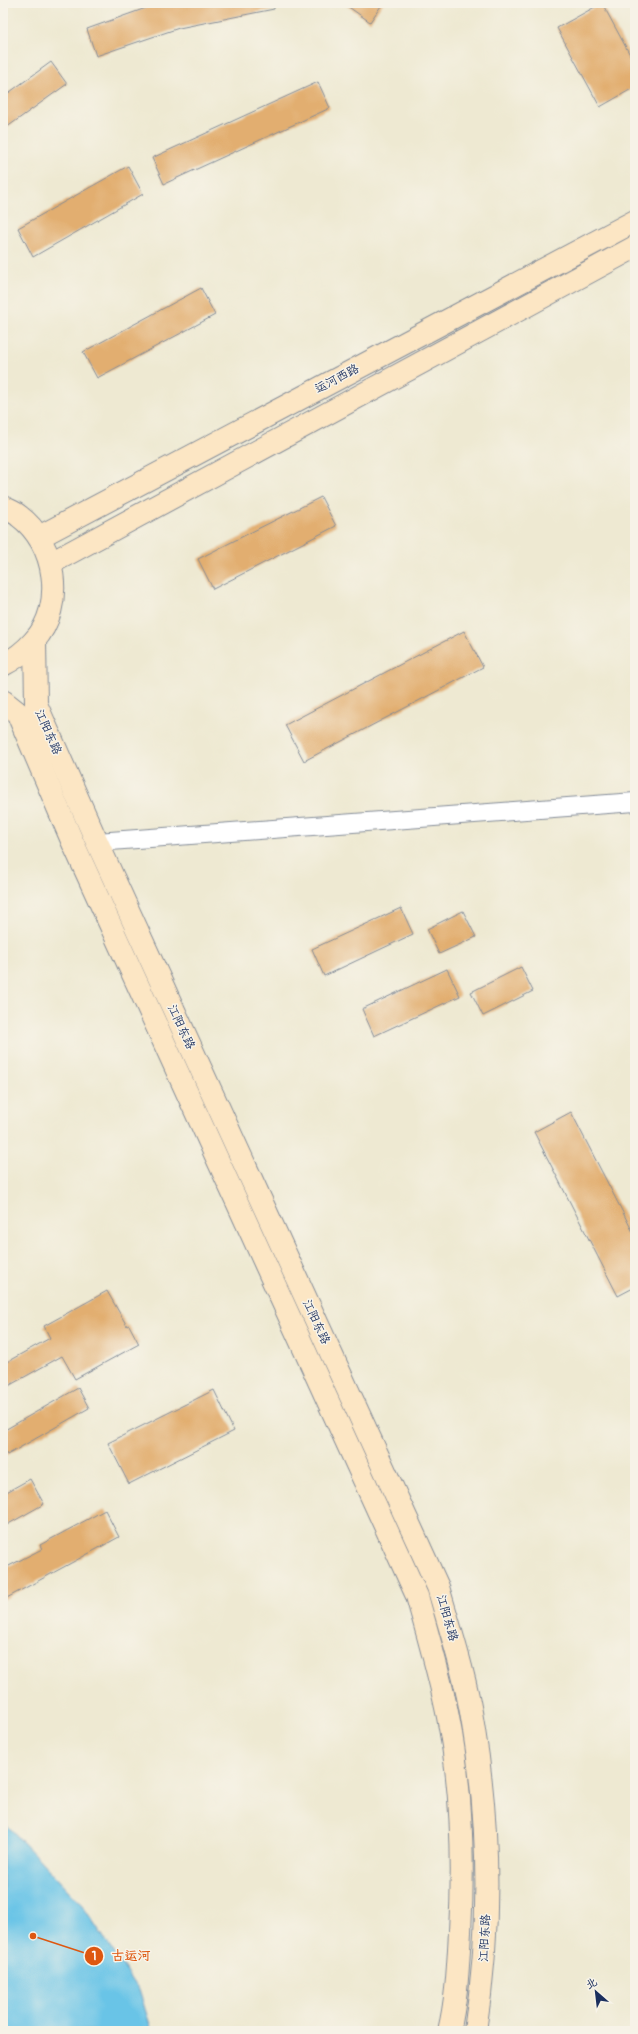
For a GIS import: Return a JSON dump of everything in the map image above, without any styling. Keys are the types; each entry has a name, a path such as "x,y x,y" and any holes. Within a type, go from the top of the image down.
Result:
{"main road":[{"name":"运河西路","path":"39,537 635,221"},
{"path":"51,563 635,247"},
{"path":"3,507 19,516 39,537 51,563 54,590 49,616 35,640 18,657 3,665"},
{"name":"江阳东路","path":"35,640 36,704 97,842 438,1587 457,1651 473,1724 486,1832 487,1881 485,1942 475,2031"},
{"name":"江阳东路","path":"3,701 17,712 76,850 417,1596 448,1717 462,1824 463,1881 456,2003 449,2031"}],"street":[{"path":"97,842 635,802"}],"water":[{"path":"3,1821 82,1905 139,1990 152,2031 3,2031"}],"building":[{"path":"160,3 274,3 274,9 179,28 96,56 87,29"},
{"path":"343,3 383,3 370,22"},
{"path":"602,3 635,64 635,87 600,107 557,28"},
{"path":"51,62 67,84 3,130 3,97"},
{"path":"318,82 330,108 164,184 152,158"},
{"path":"128,166 143,194 33,257 18,228"},
{"path":"201,288 215,315 97,378 83,352"},
{"path":"321,497 336,526 213,589 198,559"},
{"path":"464,631 483,667 304,761 285,725"},
{"path":"401,908 413,934 324,976 312,949"},
{"path":"463,911 476,937 439,954 427,929"},
{"path":"521,967 533,991 483,1016 471,992"},
{"path":"447,969 460,996 374,1036 362,1009"},
{"path":"571,1112 635,1236 635,1287 618,1296 534,1132"},
{"path":"107,1291 127,1326 129,1325 139,1344 75,1379 62,1356 3,1389 3,1364 50,1338 44,1326"},
{"path":"78,1388 89,1408 7,1455 3,1448 3,1431"},
{"path":"214,1390 234,1431 129,1484 108,1443"},
{"path":"30,1479 44,1504 3,1527 3,1494"},
{"path":"105,1510 119,1537 3,1600 3,1569 42,1549 40,1545"}],"place":[{"name":"古运河","path":"33,1936"}]}
